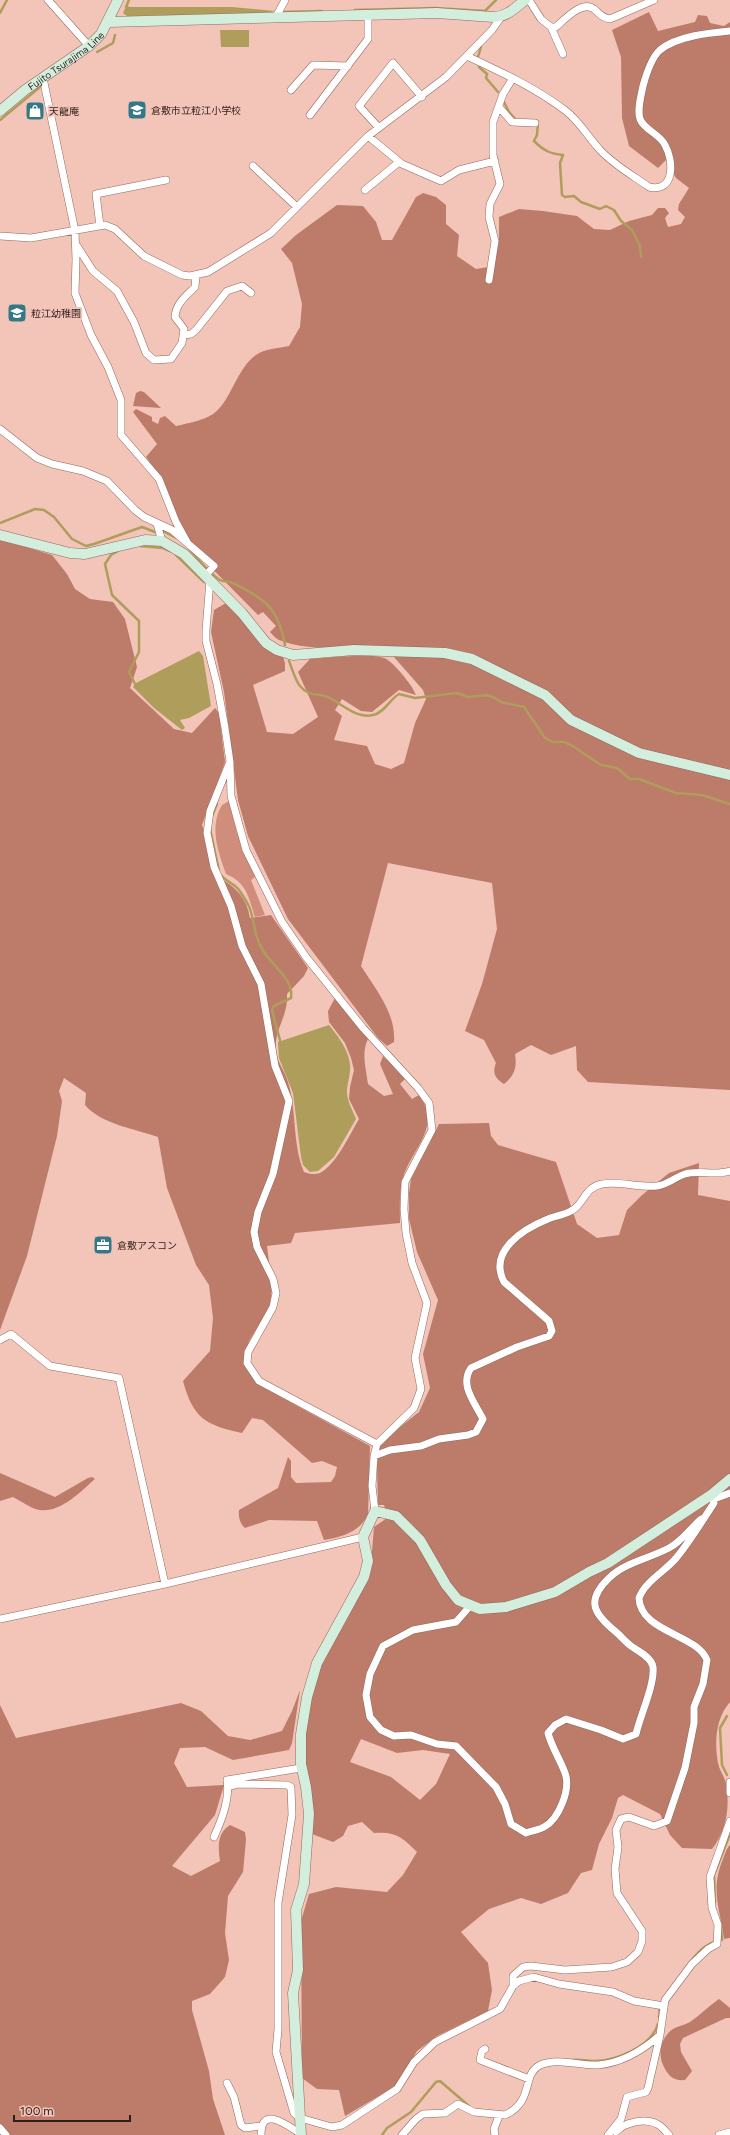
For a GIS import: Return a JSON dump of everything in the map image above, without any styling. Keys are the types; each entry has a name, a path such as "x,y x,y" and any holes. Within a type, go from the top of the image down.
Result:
{"street":[{"path":"48,0 89,46"},
{"name":"Fujito Tsurajima Line","path":"0,111 43,78 89,46 101,34 118,0"},
{"path":"278,14 285,0"},
{"path":"0,236 31,238 105,225 115,229 136,249 151,260 182,275 196,276 208,272 271,233 368,136 422,97 467,56 492,30 501,17 525,0"},
{"path":"529,0 541,19 551,27 563,54"},
{"path":"551,27 556,27 580,8 585,6 594,9 601,16 610,19 654,0"},
{"path":"108,22 278,14 368,15 436,13 501,17"},
{"path":"310,114 368,39 368,15"},
{"path":"467,56 513,78 566,110 576,119 600,150 618,165 649,186 659,187 665,183 670,173 672,163 666,145 659,136 644,125 640,120 641,94 645,78 656,55 669,45 697,36 730,31"},
{"path":"378,128 360,106 393,63 422,97"},
{"path":"291,90 313,65 348,66"},
{"path":"43,78 75,231 75,292 91,335 108,367 121,400 121,435 159,479 176,522 187,542"},
{"path":"489,280 495,241 489,217 490,204 500,184 495,161 493,122 513,78"},
{"path":"499,107 512,122 535,123"},
{"path":"368,136 399,162 441,181 459,170 495,161"},
{"path":"365,190 399,162"},
{"path":"253,166 297,207"},
{"path":"100,226 96,194 166,180"},
{"path":"76,244 93,271 117,291 150,358 171,359 182,343 184,329 175,317 175,312 180,302 195,287 197,283 196,276"},
{"path":"184,335 191,334 196,330 227,291 242,286 251,293"},
{"path":"0,429 37,458 52,464 83,471 107,481 159,532 209,574 266,643 277,650 293,654 354,650 445,653 472,659 545,694 571,720 639,753 730,775"},
{"path":"0,535 70,553 85,554 145,540 159,532 172,530 214,566 209,574 206,640 217,684 230,762 231,796 246,850 282,922 306,957 363,1028 429,1102 432,1130 405,1182 404,1209 406,1233 412,1263 427,1303 415,1358 421,1389 414,1408 377,1444 374,1456 372,1486 375,1511 363,1537 368,1561 364,1576 317,1663 307,1696 301,1734 301,1768 306,1787 309,1814 304,1884 296,1910 298,1970 294,1994 301,2135"},
{"path":"230,762 210,811 207,833 214,867 231,906 242,946 261,984 273,1059 288,1101 288,1112 273,1174 258,1212 254,1232 257,1247 273,1279 276,1293 273,1307 248,1352 247,1363 260,1381 377,1444"},
{"path":"374,1456 390,1450 421,1446 439,1439 468,1435 476,1432 482,1419 466,1384 466,1375 471,1368 517,1347 549,1336 552,1331 549,1321 504,1282 500,1274 504,1250 515,1236 547,1219 571,1211 578,1205 588,1190 601,1184 657,1186 686,1173 721,1174 730,1171"},
{"path":"0,1340 11,1334 50,1366 119,1378 165,1584"},
{"path":"375,1511 396,1516 420,1540 446,1585 458,1600 480,1609 506,1607 555,1592 589,1572 608,1563 712,1497 730,1479"},
{"path":"712,1497 730,1493"},
{"path":"513,1986 514,1976 523,1967 546,1966 565,1970 612,1967 627,1962 638,1952 641,1947 642,1931 618,1893 615,1869 618,1847 616,1826 621,1819 629,1817 654,1826 667,1821 685,1768 694,1723 694,1707 703,1684 707,1660 701,1651 655,1624 642,1608 639,1598 647,1586 677,1557 714,1503 712,1497"},
{"path":"471,1606 456,1622 413,1630 383,1646 370,1674 366,1695 370,1717 381,1730 394,1736 411,1735 437,1744 456,1746 496,1787 505,1804 511,1824 526,1833 544,1827 553,1819 564,1801 566,1774 553,1751 548,1733 555,1725 566,1719 601,1730 623,1739 636,1734 640,1717 647,1702 653,1666 650,1660 632,1647 598,1615 593,1606 596,1595 609,1578 624,1567 668,1549 704,1518"},
{"path":"0,1619 165,1584 363,1537"},
{"path":"214,1837 222,1819 229,1793 227,1780 301,1768"},
{"path":"730,1782 730,1793"},
{"path":"228,1787 238,1784 287,1785 291,1787 292,1815 278,1903 278,2030 276,2052 292,2109 300,2118 332,2127 342,2125 397,2089 414,2062 435,2042 500,2009 513,1986 519,1981 534,1977 566,1986 613,1992 634,2001 661,2005"},
{"path":"608,2135 621,2119 628,2097 646,2092 648,2088 663,2025 661,2005 692,1964 717,1940 718,1925 712,1908 710,1877 730,1822"},
{"path":"402,2135 416,2119 424,2114 444,2113 458,2104 474,2112 499,2116 509,2113 521,2103 525,2096 528,2079 534,2070 547,2063 556,2062 598,2065 616,2062 634,2054 660,2035"},
{"path":"485,2049 482,2051 480,2060 516,2072 528,2079"},
{"path":"227,2083 234,2097 241,2125 245,2128 261,2126"},
{"path":"495,2135 494,2129 499,2116"},
{"path":"261,2135 261,2126 265,2120 270,2118 282,2122 301,2135"},
{"path":"613,2135 620,2127 631,2122 659,2124 669,2135"},
{"path":"0,2128 6,2135"},
{"path":"719,2135 730,2132"}],"shaded area":[{"path":"127,4 129,7 232,7 275,11 263,14 127,16 123,13"},
{"path":"649,12 658,31 695,22 698,15 707,16 710,23 724,26 730,22 730,1090 588,1082 577,1070 576,1046 551,1055 531,1045 515,1054 516,1063 513,1074 504,1084 498,1080 495,1075 494,1070 496,1063 484,1040 465,1031 482,984 497,929 492,883 388,863 361,966 379,993 392,1021 394,1042 387,1046 378,1038 288,919 248,836 238,800 224,692 211,632 214,610 226,603 283,657 285,671 253,685 267,732 293,734 318,717 298,672 310,659 359,656 384,658 402,674 416,695 399,690 372,712 361,711 342,699 335,710 342,716 334,740 367,746 375,764 391,769 404,763 415,723 426,699 423,690 386,648 317,648 291,644 279,640 274,636 270,632 276,626 263,612 258,615 172,528 176,516 164,482 146,457 157,444 133,412 136,409 152,417 152,421 158,424 160,418 165,416 176,426 195,422 213,414 219,409 243,368 256,355 267,350 289,346 300,327 302,304 292,263 281,249 296,235 337,205 363,206 376,222 382,240 392,240 416,197 423,193 436,197 446,205 446,224 459,235 457,256 476,269 494,266 499,241 499,217 519,209 577,216 594,229 610,230 629,221 652,215 658,208 665,208 669,213 665,218 668,227 681,224 685,217 678,210 679,204 689,188 676,178 666,160 658,168 629,146 622,118 621,57 612,30"},
{"path":"220,30 249,30 249,47 221,47"},
{"path":"140,391 144,392 161,408 133,406 136,393"},
{"path":"0,539 52,555 67,574 75,589 90,599 113,602 125,619 137,667 130,688 174,729 192,733 215,708 219,713 225,762 202,825 219,878 231,885 240,894 249,911 250,918 271,915 308,968 304,976 287,994 285,1013 276,1041 276,1053 286,1076 291,1093 296,1138 300,1161 304,1172 316,1174 326,1169 342,1149 359,1119 349,1099 354,1070 351,1058 345,1043 329,1022 328,1011 335,998 368,1039 364,1055 368,1084 384,1096 393,1094 380,1064 383,1056 405,1079 400,1084 412,1099 419,1095 426,1107 428,1119 426,1129 422,1140 405,1171 402,1182 400,1197 400,1223 295,1233 291,1243 267,1246 272,1287 270,1306 249,1341 244,1362 252,1377 261,1386 370,1446 368,1514 365,1520 350,1533 324,1540 317,1521 269,1520 245,1528 242,1524 239,1517 239,1510 278,1488 288,1457 291,1461 291,1477 296,1483 331,1482 335,1476 337,1467 322,1461 312,1463 263,1420 252,1418 242,1433 210,1423 196,1412 191,1404 183,1381 210,1351 213,1318 209,1285 196,1265 167,1188 158,1137 119,1125 92,1112 85,1105 86,1093 64,1078 59,1091 62,1101 57,1136 27,1256 0,1330"},
{"path":"199,651 203,656 211,706 189,718 180,720 185,728 182,730 154,708 133,687 136,683"},
{"path":"229,801 237,833 255,877 251,880 265,915 255,917 246,891 243,886 226,874 220,857 216,840 216,822 222,805"},
{"path":"329,1025 342,1043 349,1058 350,1070 347,1096 356,1119 334,1157 318,1171 310,1172 303,1165 301,1157 293,1093 279,1058 278,1042"},
{"path":"489,1123 491,1136 498,1145 556,1162 577,1224 597,1238 619,1235 627,1210 641,1196 669,1173 699,1163 698,1195 730,1201 730,1702 722,1715 716,1738 717,1755 726,1783 728,1800 724,1826 712,1849 682,1848 670,1835 660,1814 623,1795 618,1798 612,1818 599,1844 592,1870 581,1873 568,1893 541,1904 521,1898 489,1909 461,1932 488,1963 492,1990 488,2011 437,2036 417,2051 396,2086 345,2116 339,2090 317,2089 302,2078 301,1921 309,1894 336,1887 387,1892 403,1875 417,1852 407,1842 398,1836 388,1833 374,1833 362,1822 348,1826 343,1836 333,1842 312,1834 304,1766 306,1730 311,1698 319,1667 342,1622 370,1575 374,1527 387,1518 384,1505 378,1505 377,1465 380,1446 391,1434 419,1412 430,1388 423,1354 438,1300 417,1252 409,1219 409,1193 411,1179 439,1124","holes":["361,1739 397,1753 423,1750 450,1754 436,1784 420,1800 391,1777 350,1762"]},
{"path":"0,1473 55,1497 88,1478 92,1477 95,1479 62,1505 47,1510 39,1510 13,1497 0,1501"},
{"path":"300,1690 292,1743 289,1750 233,1760 205,1747 180,1748 174,1763 187,1787 224,1785 215,1815 172,1866 191,1876 220,1861 219,1841 226,1828 230,1825 245,1832 246,1840 243,1872 228,1896 225,1933 229,1960 225,1977 210,1994 192,2001 192,2010 209,2071 213,2099 225,2135 0,2135 0,1705 16,1738 181,1703 201,1711 228,1736 250,1740 282,1731"},
{"path":"730,1845 730,1938 724,1939 717,1899 717,1880 725,1853"},
{"path":"719,1999 730,2008 730,2018 726,2018 683,2038 680,2044 681,2052 692,2071 685,2080 672,2078 662,2062 661,2046 663,2041 673,2029 690,2022"}],"waterway":[{"path":"0,13 7,0"},
{"path":"126,7 129,0"},
{"path":"355,10 435,8 485,11 496,0"},
{"path":"281,12 322,11"},
{"path":"97,52 113,43 115,35"},
{"path":"478,57 481,47"},
{"path":"479,67 487,74 486,78 498,92"},
{"path":"0,120 40,87"},
{"path":"504,102 509,112 516,120"},
{"path":"538,122 537,135 534,141 547,151 554,154 563,155 560,163 562,195 565,197 574,196 581,202 600,209 606,206 614,210 621,221 632,230 640,246 641,257"},
{"path":"0,523 35,509 44,510 54,517 72,539 86,546 142,527 155,532 165,532 176,538"},
{"path":"140,546 163,548 170,551"},
{"path":"189,549 204,566 220,580 233,583 246,589 263,601 275,614 285,645"},
{"path":"118,551 111,555 105,564 112,595 139,621 139,652 129,672 136,686"},
{"path":"176,555 204,582"},
{"path":"289,661 297,681 304,690 328,697 349,710 361,715 367,716 377,714 399,694 415,698 457,693 468,697 487,695 501,702 524,707 545,738 553,742 564,742 571,745 601,765 617,768 630,779 639,779 676,793 702,795 730,804"},
{"path":"212,816 217,804"},
{"path":"210,829 219,871"},
{"path":"221,875 237,888 248,903 261,947 289,985 291,998 274,1006 272,1010 281,1044"},
{"path":"727,1716 720,1728 722,1765 727,1775"},
{"path":"715,1902 714,1875 730,1834"},
{"path":"691,1961 705,1947 722,1940 721,1928"},
{"path":"659,2017 660,2006"},
{"path":"572,2060 603,2060 632,2051 648,2039 658,2024"},
{"path":"382,2135 387,2128 411,2112 436,2082 440,2081 469,2106"}],"place":[{"name":"倉敷市立粒江小学校","path":"137,110"},
{"name":"天龍庵","path":"35,111"},
{"name":"粒江幼稚園","path":"17,313"},
{"name":"倉敷アスコン","path":"103,1245"}]}
